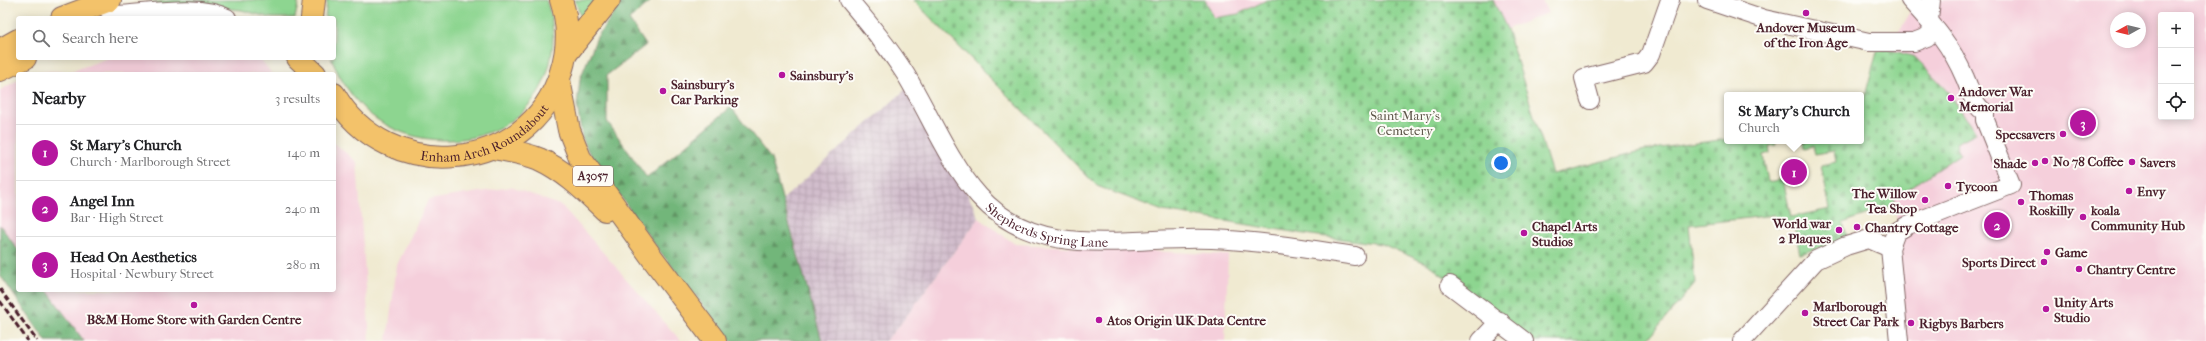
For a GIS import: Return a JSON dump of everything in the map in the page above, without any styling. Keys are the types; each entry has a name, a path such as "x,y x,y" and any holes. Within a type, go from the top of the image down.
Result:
{"main road":[{"path":"312,16 314,0"},
{"name":"Enham Arch Roundabout","path":"336,97 344,110 361,127 384,141 404,150 439,158 475,154 494,148 516,136 532,123 545,107 559,80 566,54 567,24 560,0"},
{"name":"A3057","path":"566,54 609,0"},
{"path":"0,50 16,41"},
{"path":"0,70 21,60"},
{"path":"300,60 313,72"},
{"path":"319,60 323,72"},
{"name":"A3057","path":"559,80 569,130 580,158 652,260 716,341"},
{"name":"A3057","path":"494,148 538,158 558,169 578,184 652,260"}],"street":[{"name":"Shepherds Spring Lane","path":"849,0 883,42 906,75 959,169 980,197 1006,218 1034,234 1088,242 1211,239 1311,249 1355,256"},
{"path":"1590,100 1581,72 1644,63 1651,54 1670,0"},
{"path":"1707,0 1764,19 1869,42 1914,42 1927,37 1932,25 1931,0"},
{"path":"1899,341 1890,248 1893,237 1900,228 2011,185 1985,120 1985,112 1978,106 1950,46 1910,0"},
{"path":"92,6 116,15 185,11 215,13 222,16"},
{"path":"1742,341 1809,260 1869,239 1890,248"},
{"path":"1450,285 1500,321 1524,341"},
{"path":"1481,341 1500,321"}],"shaded area":[{"path":"1205,0 1267,0 1238,14 1214,18"},
{"path":"1493,0 1542,0 1548,13 1507,29"},
{"path":"1918,0 2206,0 2206,341 1901,341 1898,223 1893,205 1895,198 1959,154 1948,91 1915,57 1888,49"},
{"path":"102,60 260,60 270,72 69,72"},
{"path":"49,71 69,72 44,72"},
{"path":"16,81 16,247 0,225 0,90"},
{"path":"914,82 979,218 899,326 885,341 822,341 783,199"},
{"path":"336,145 357,162 370,341 84,341 48,292 336,292"},
{"path":"511,187 562,206 681,341 387,341 397,265 428,200"},
{"path":"979,218 1015,244 1228,255 1225,341 885,341 899,326"}],"green space":[{"path":"174,0 299,0 295,16 264,16 241,10 211,7 148,9 148,3"},
{"path":"327,0 546,0 551,15 553,47 550,63 540,90 523,111 501,127 476,136 449,140 422,138 395,130 371,115 358,103 348,89 332,60 336,60 336,16 325,16"},
{"path":"575,0 596,0 581,18"},
{"path":"623,0 652,0 629,20 646,45 607,75 607,121 647,178 731,107 771,159 822,341 731,341 658,249 588,151 582,137 577,105 580,79 597,37"},
{"name":"Saint Mary's Cemetery","path":"913,0 1205,0 1214,18 1238,14 1267,0 1493,0 1507,29 1552,174 1645,150 1724,139 1724,144 1776,144 1769,146 1770,153 1763,155 1768,182 1783,179 1791,217 1830,209 1821,165 1836,162 1834,151 1815,154 1813,146 1804,148 1803,144 1864,144 1864,100 1877,51 1888,49 1915,57 1948,91 1976,133 1956,143 1960,154 1895,198 1893,205 1843,223 1848,239 1800,254 1794,225 1777,227 1774,215 1689,225 1695,283 1647,341 1528,341 1428,264 1382,244 1311,235 1163,211 1097,186"},
{"path":"0,225 16,247 16,292 48,292 84,341 46,341 0,275"}],"railway":[{"path":"0,289 37,341"},
{"path":"0,301 28,341"}],"place":[{"name":"Andover Museum of the Iron Age","path":"1806,13"},
{"name":"Sainsbury's","path":"782,75"},
{"name":"Sainsbury's Car Parking","path":"663,91"},
{"name":"Andover War Memorial","path":"1951,98"},
{"name":"Head On Aesthetics","path":"2083,123"},
{"name":"Specsavers","path":"2063,134"},
{"name":"No 78 Coffee","path":"2045,161"},
{"name":"Savers","path":"2132,162"},
{"name":"Shade","path":"2035,163"},
{"name":"St Mary's Church","path":"1794,172"},
{"name":"Tycoon","path":"1948,186"},
{"name":"Envy","path":"2129,191"},
{"name":"The Willow Tea Shop","path":"1925,200"},
{"name":"Thomas Roskilly","path":"2021,202"},
{"name":"koala Community Hub","path":"2083,217"},
{"name":"Angel Inn","path":"1997,225"},
{"name":"Chantry Cottage","path":"1857,227"},
{"name":"World war 2 Plaques","path":"1839,230"},
{"name":"Chapel Arts Studios","path":"1524,233"},
{"name":"Game","path":"2047,252"},
{"name":"Sports Direct","path":"2044,262"},
{"name":"Chantry Centre","path":"2079,269"},
{"name":"B&M Home Store with Garden Centre","path":"194,305"},
{"name":"Unity Arts Studio","path":"2046,309"},
{"name":"Marlborough Street Car Park","path":"1805,313"},
{"name":"Atos Origin UK Data Centre","path":"1099,320"},
{"name":"Rigbys Barbers","path":"1911,323"}]}
